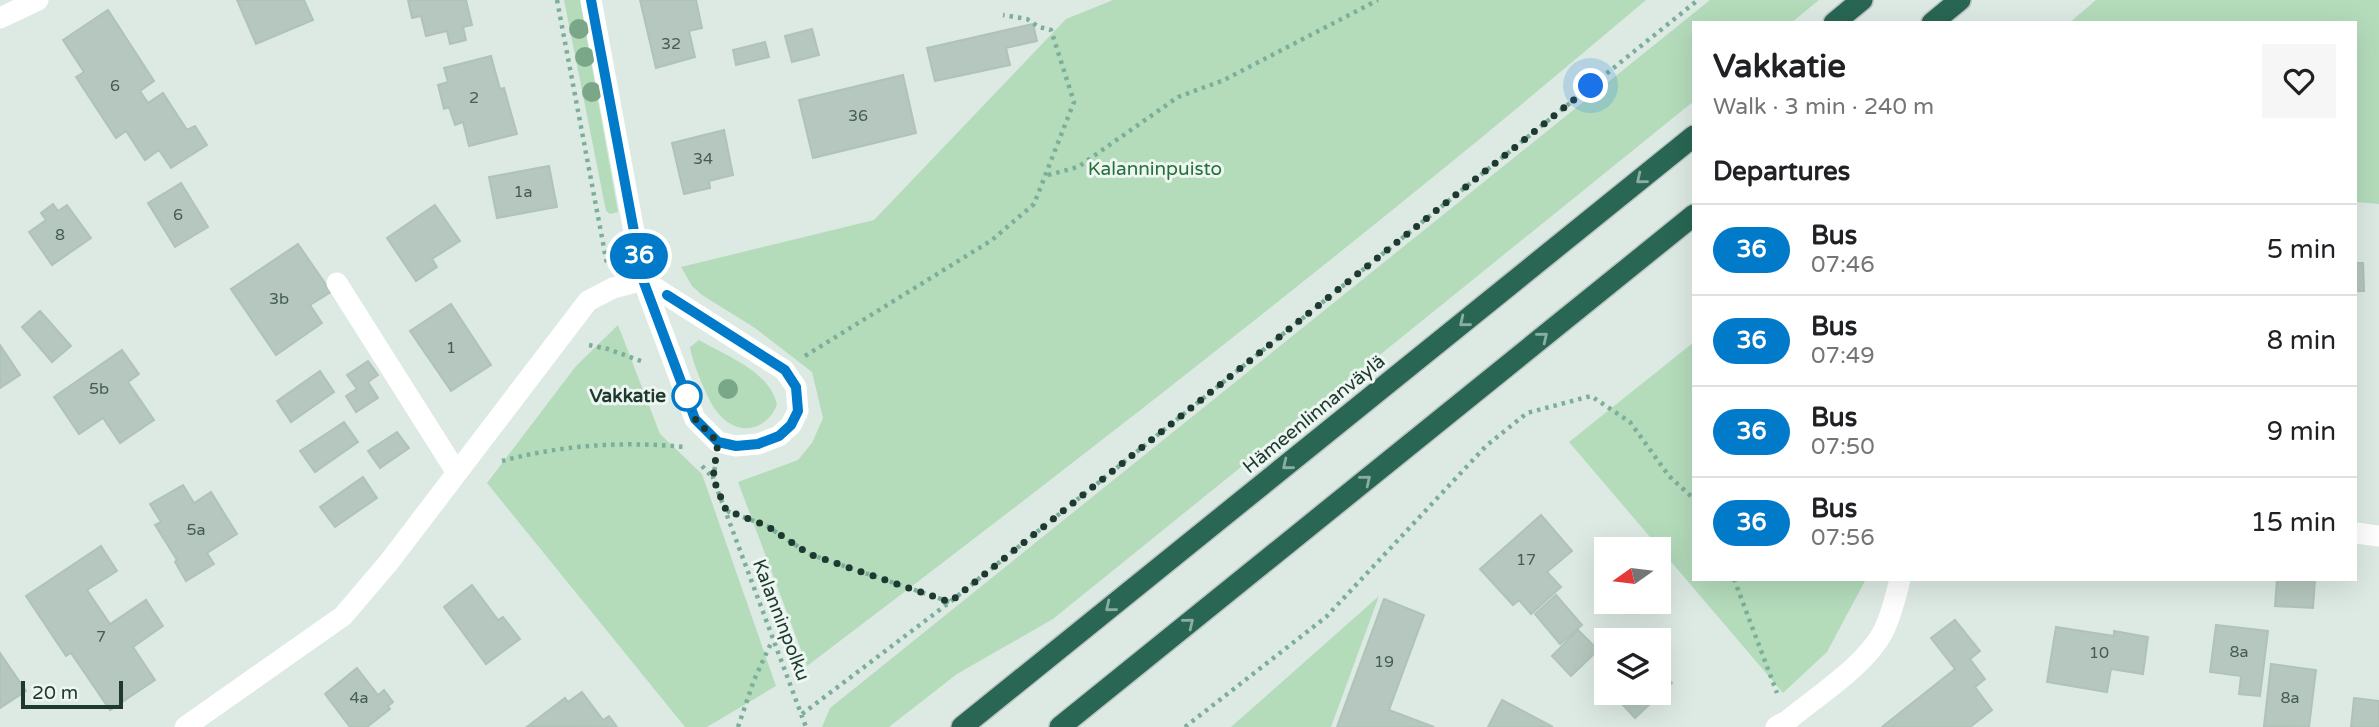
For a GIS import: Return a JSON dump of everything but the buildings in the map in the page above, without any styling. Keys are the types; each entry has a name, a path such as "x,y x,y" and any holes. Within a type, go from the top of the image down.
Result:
{"highway":[{"path":"1836,21 1862,0"},
{"path":"1934,21 1960,0"},
{"name":"Hämeenlinnanväylä","path":"962,727 1692,138"},
{"path":"1060,727 1692,217"}],"street":[{"path":"0,18 38,0"},
{"path":"185,727 343,616 389,562 588,301 613,288 643,280 785,370 796,387 798,411 791,425 779,436 758,444 736,446 718,442 695,419 643,280 592,0"},
{"path":"337,283 457,473"},
{"path":"2357,533 2379,536"},
{"path":"1781,724 1860,661 1883,631 1899,581"}],"path":[{"path":"1047,175 1078,167 1178,97 1224,80 1378,0"},
{"path":"803,714 950,602 1698,0"},
{"path":"785,370 822,344 992,240 1034,204 1074,102 1051,30 1039,27 1027,19 1003,15"},
{"path":"557,342 608,349 641,361"},
{"path":"1185,727 1326,617 1486,446 1527,413 1591,396 1630,422 1669,475 1692,497"},
{"name":"Kalanninpolku","path":"718,442 713,478 806,727"},
{"path":"457,473 519,457 603,445 644,443 685,447"},
{"path":"726,510 767,526 809,554 950,602"},
{"path":"1735,581 1754,626 1781,724"},
{"path":"738,727 754,680 772,640"}],"green space":[{"path":"564,0 580,0 618,212 610,214 606,211"},
{"name":"Kalanninpuisto","path":"1113,0 1646,0 1440,171 1231,339 807,666 738,482 798,460 812,443 823,418 812,372 755,328 702,295 692,286 681,267 874,220 1066,19"},
{"path":"1710,0 1819,0 1793,21 1692,21 1692,103 1053,619 957,674 889,727 822,727 830,708"},
{"path":"2096,0 2379,0 2379,204 2357,202 2357,21 2071,21"},
{"path":"618,325 660,434 702,474 776,686 707,727 685,727 487,483 576,366"},
{"path":"699,340 746,366 766,383 777,405 765,421 758,426 741,428 725,420 717,412 705,391 691,354 690,347"},
{"path":"1692,344 1692,581 1865,581 1827,652 1783,693 1671,562 1671,537 1650,537 1569,442"},
{"path":"1379,596 1331,727 1231,727"}],"bus line":[{"name":"36","path":"591,0 643,280 695,419 718,442 736,446 758,444 779,436 791,425 798,411 796,387 785,370 667,295"}],"place":[{"name":"Vakkatie","path":"687,396"}],"route":[{"path":"687,396 695,419 718,442 713,478 726,510 767,526 809,554 950,602 1591,86"}]}
